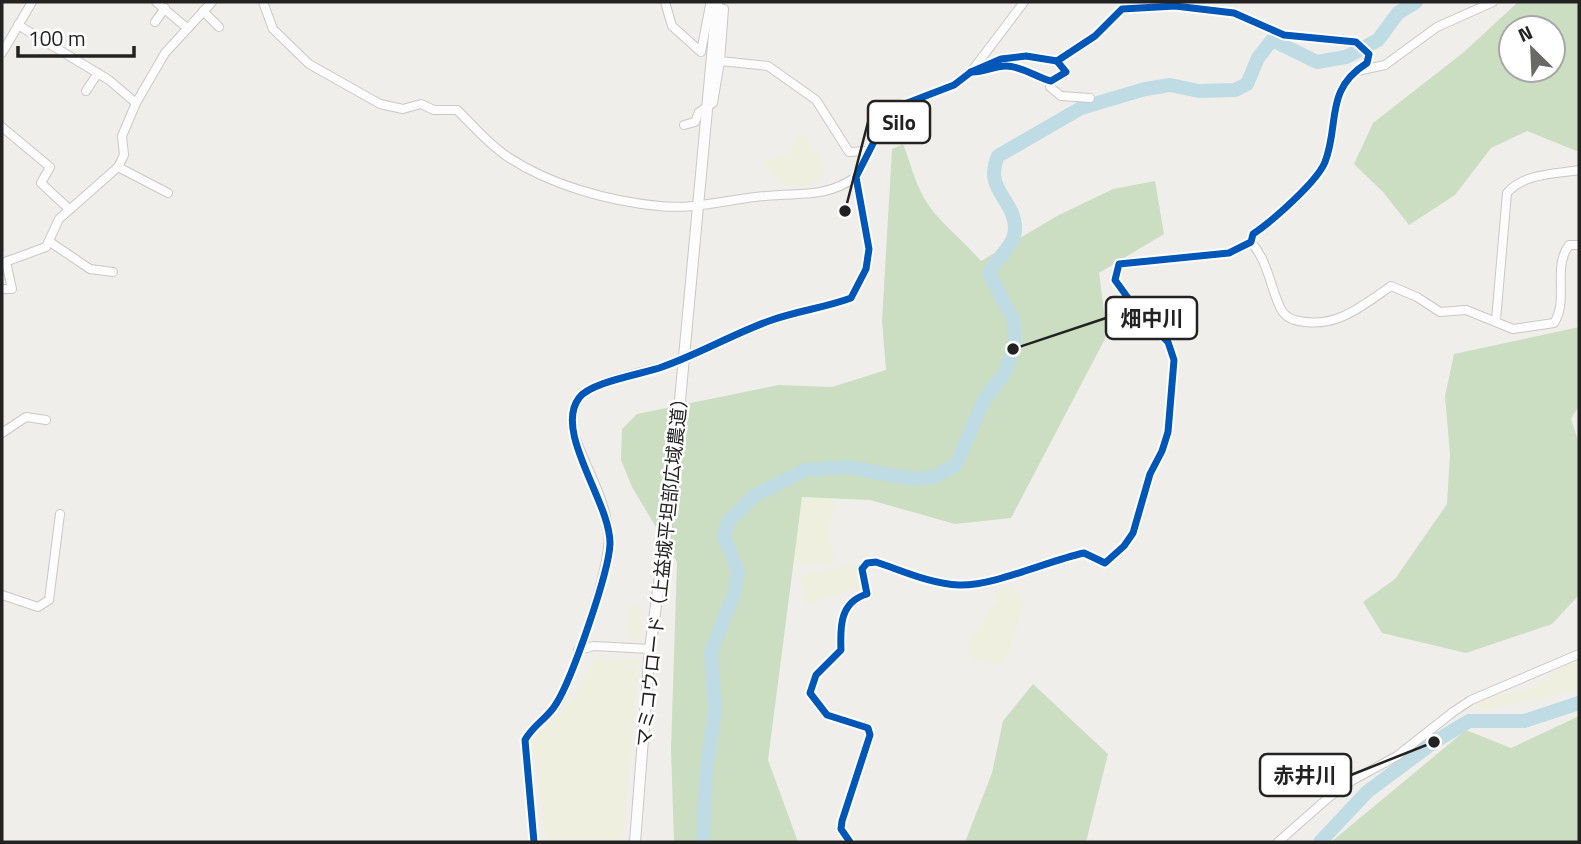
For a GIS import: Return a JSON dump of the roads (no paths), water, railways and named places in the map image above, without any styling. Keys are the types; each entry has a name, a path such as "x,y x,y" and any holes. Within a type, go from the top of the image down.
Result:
{"street":[{"path":"2,53 32,2"},
{"path":"156,2 187,28"},
{"path":"2,289 12,289 4,262 40,251 50,242 59,219 118,167 124,155 122,136 135,103 164,53 212,2"},
{"path":"263,2 274,29 309,64 380,104 402,109 421,104 433,110 457,110 507,156 594,194 660,206 699,205 768,195 819,194 840,188 856,177 885,120 901,105 954,85 971,72 1000,59 1026,56 1057,61 1066,72 1051,81 1050,87 1061,96 1090,98"},
{"path":"664,2 672,26 701,52 710,5 717,3 724,9 713,103 699,112 695,122 684,125"},
{"path":"971,72 1024,2"},
{"path":"1350,73 1385,65 1437,27 1493,2"},
{"name":"マミコウロード（上益城平坦部広域農道）","path":"635,842 650,649 671,497 717,3"},
{"path":"850,842 841,829 842,821 870,735 868,729 827,715 810,693 810,686 816,675 841,650 841,618 858,597 867,594 863,569 867,563 876,562 936,582 961,585 1001,579 1084,553 1105,563 1124,547 1133,533 1150,474 1168,432 1174,360 1168,342 1122,293 1115,280 1119,264 1229,253 1251,242 1253,234 1275,219 1325,163 1336,100 1350,73 1367,63 1368,58 1367,50 1356,42 1300,38 1268,30 1234,13 1175,6 1122,9 1095,36 1057,61"},
{"path":"155,22 165,8"},
{"path":"203,11 219,27"},
{"path":"18,25 98,73 135,103"},
{"path":"720,61 768,66 816,100 849,152 867,151"},
{"path":"971,72 981,73 1003,66 1017,68 1051,81"},
{"path":"86,91 98,73"},
{"path":"2,127 50,167 41,183 69,209"},
{"path":"118,167 168,193"},
{"path":"1496,320 1507,193 1531,179 1579,170"},
{"path":"534,842 525,740 530,730 555,706 603,578 610,545 608,524 572,427 573,411 579,398 589,389 664,366 769,321 851,298 866,269 869,248 856,177"},
{"path":"50,242 90,269 113,272"},
{"path":"1251,242 1264,257 1280,307 1288,318 1317,324 1332,322 1359,309 1391,286 1440,312 1465,310 1496,320 1513,329 1554,323 1560,314 1561,263 1569,245 1579,244"},
{"path":"2,433 26,417 46,420"},
{"path":"2,596 38,607 49,600 60,514"},
{"path":"578,650 594,646 650,649"},
{"path":"1278,842 1336,792 1397,757 1462,706 1579,654"}],"waterway":[{"path":"703,842 706,774 715,711 711,651 734,594 738,571 724,536 728,522 754,496 805,470 847,467 913,479 934,477 956,465 984,400 1006,371 1015,343 1014,321 989,273 1012,242 1015,230 1011,210 994,178 998,156 1081,108 1145,89 1170,85 1199,91 1235,90 1247,84 1258,58 1272,40 1317,62 1346,57 1378,40 1398,13 1416,2"},
{"path":"1320,842 1367,792 1434,742 1469,721 1524,721 1579,703"}],"place":[{"name":"Silo","path":"845,211"},
{"name":"畑中川","path":"1013,349"},
{"name":"赤井川","path":"1434,742"}]}
